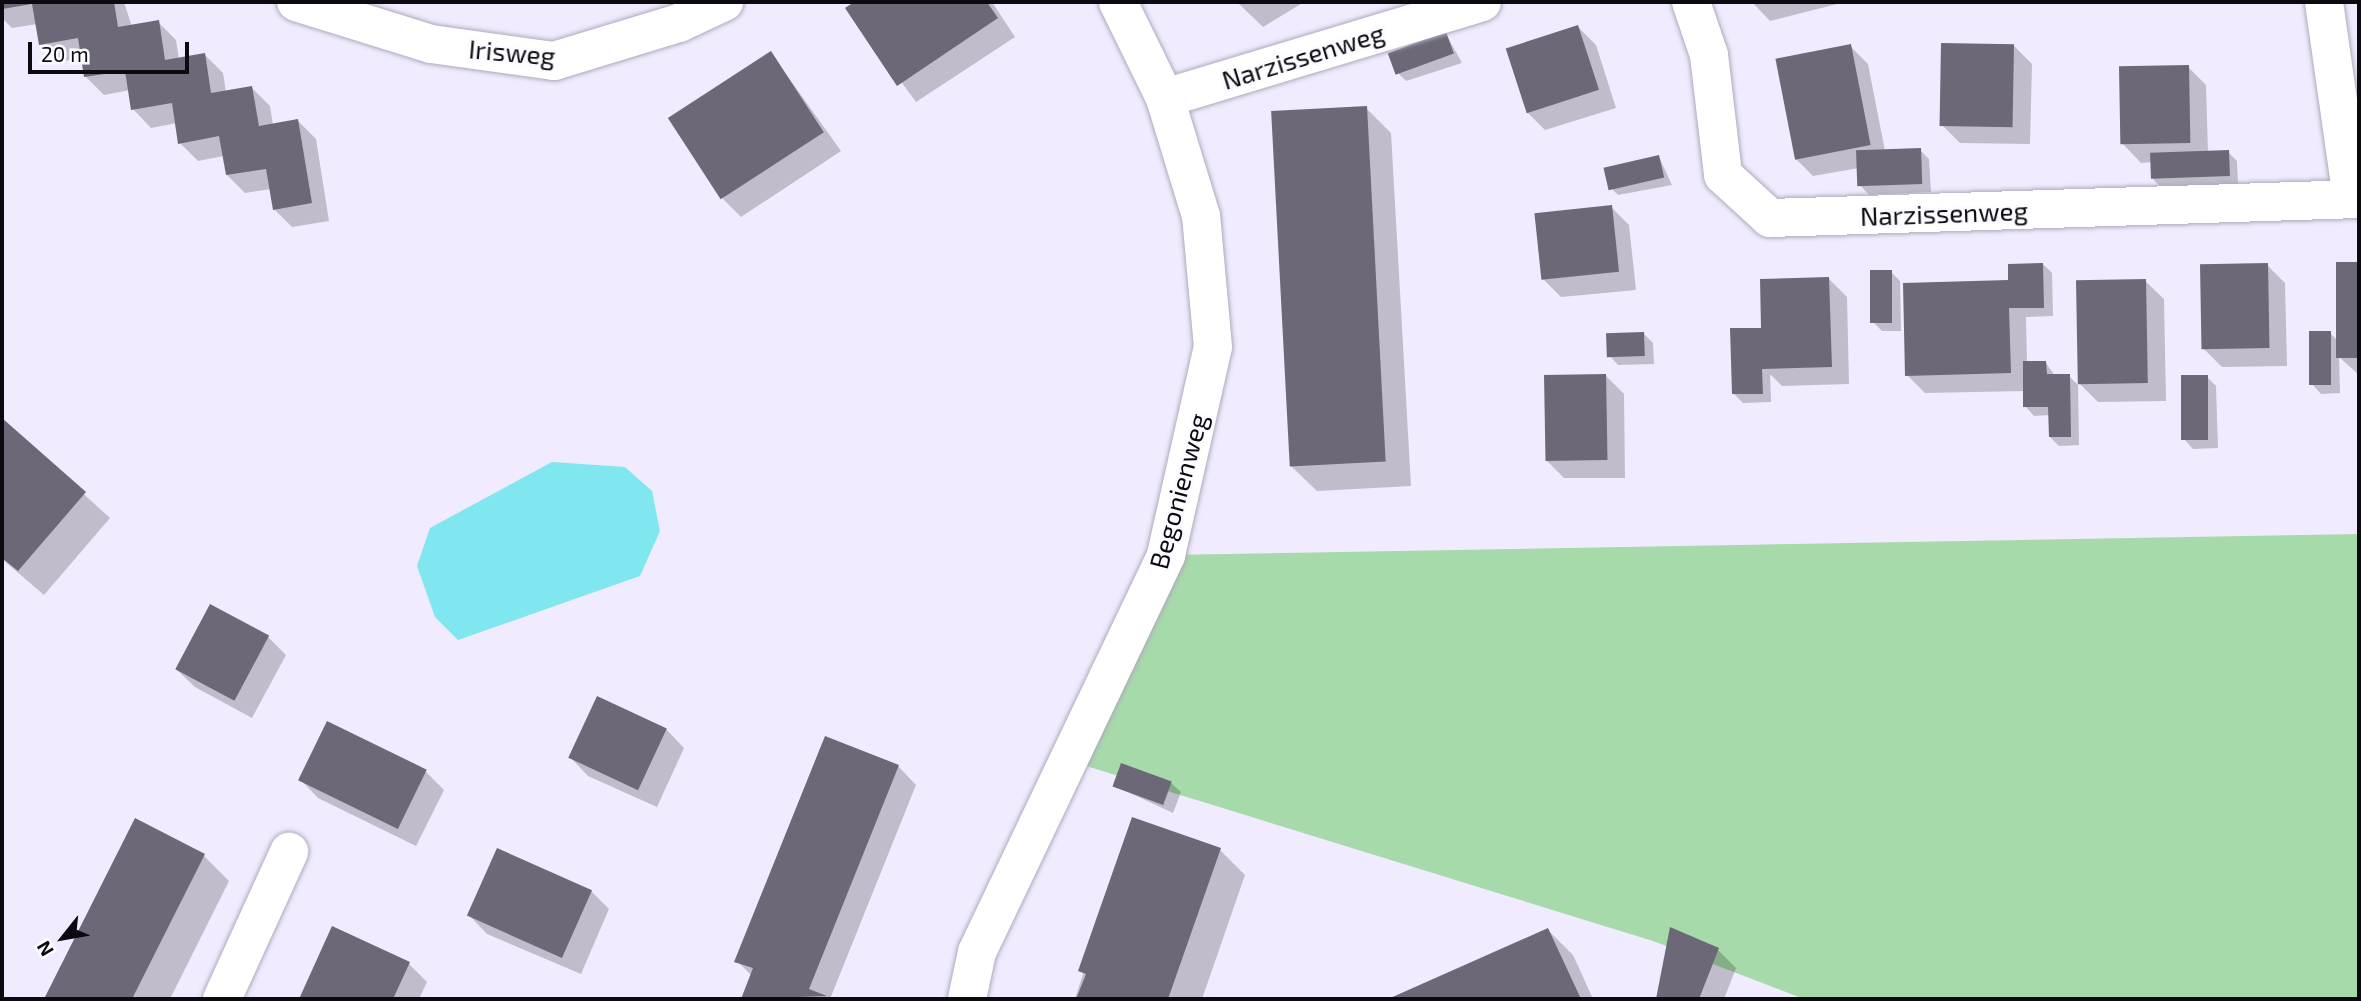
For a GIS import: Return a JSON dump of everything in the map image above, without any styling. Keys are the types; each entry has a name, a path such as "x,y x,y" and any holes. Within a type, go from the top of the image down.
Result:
{"street":[{"name":"Irisweg","path":"296,2 431,44 554,61 679,23 724,2"},
{"name":"Begonienweg","path":"967,999 977,952 1166,555 1213,347 1200,216 1165,98 1118,2"},
{"name":"Narzissenweg","path":"1165,98 1482,2"},
{"name":"Narzissenweg","path":"1691,2 1709,55 1723,175 1770,218 2355,199"},
{"path":"2324,2 2355,199"},
{"path":"222,999 289,852"}],"green space":[{"path":"2359,534 2359,999 1804,999 1653,941 1070,761 1166,555"}],"water":[{"path":"552,462 625,467 652,491 660,531 640,576 458,640 435,617 417,566 430,528"}],"building":[{"path":"2,2 114,2 118,27 159,20 165,60 205,53 211,93 252,86 259,126 298,119 312,203 273,210 266,169 226,175 219,136 178,144 172,103 131,110 125,71 84,77 78,38 39,45 32,4 2,9"},
{"path":"854,2 987,2 998,18 897,86 845,8"},
{"path":"1578,25 1599,90 1527,113 1506,48"},
{"path":"1446,32 1454,54 1396,75 1388,53"},
{"path":"1941,43 2014,44 2013,127 1940,126"},
{"path":"1851,44 1871,145 1795,160 1775,59"},
{"path":"771,51 824,132 721,199 668,118"},
{"path":"2189,65 2190,143 2120,144 2119,66"},
{"path":"1367,106 1386,462 1290,467 1271,111"},
{"path":"1921,148 1922,184 1857,186 1856,150"},
{"path":"2229,150 2230,176 2151,179 2150,153"},
{"path":"1659,155 1664,177 1609,190 1603,168"},
{"path":"1612,205 1619,272 1541,280 1534,213"},
{"path":"2336,262 2359,262 2359,358 2336,358"},
{"path":"2043,263 2044,308 2009,308 2011,373 1905,376 1903,283 2008,280 2008,264"},
{"path":"2268,263 2269,348 2201,349 2200,264"},
{"path":"1870,270 1892,270 1892,323 1870,323"},
{"path":"1829,277 1832,367 1762,369 1763,394 1732,394 1730,328 1761,328 1760,279"},
{"path":"2146,279 2148,383 2078,384 2076,280"},
{"path":"2309,331 2331,331 2331,385 2309,385"},
{"path":"1644,332 1645,356 1607,357 1606,333"},
{"path":"2023,361 2046,361 2047,374 2070,374 2071,437 2049,437 2048,407 2023,407"},
{"path":"1606,374 1608,460 1546,461 1544,375"},
{"path":"2181,375 2208,375 2208,440 2181,440"},
{"path":"2,418 86,492 18,571 2,558"},
{"path":"210,604 269,635 234,701 175,669"},
{"path":"597,696 667,729 638,790 568,758"},
{"path":"327,721 427,770 398,829 298,780"},
{"path":"825,736 899,765 809,989 827,996 741,999 753,968 734,962"},
{"path":"1121,763 1172,781 1163,805 1112,786"},
{"path":"1132,817 1221,848 1168,999 1076,999 1086,974 1078,971"},
{"path":"135,818 205,854 132,999 44,999"},
{"path":"497,848 592,890 562,958 467,916"},
{"path":"332,926 410,962 393,999 299,999"},
{"path":"1670,927 1719,948 1699,999 1656,999"},
{"path":"1548,928 1581,999 1388,999"}]}
